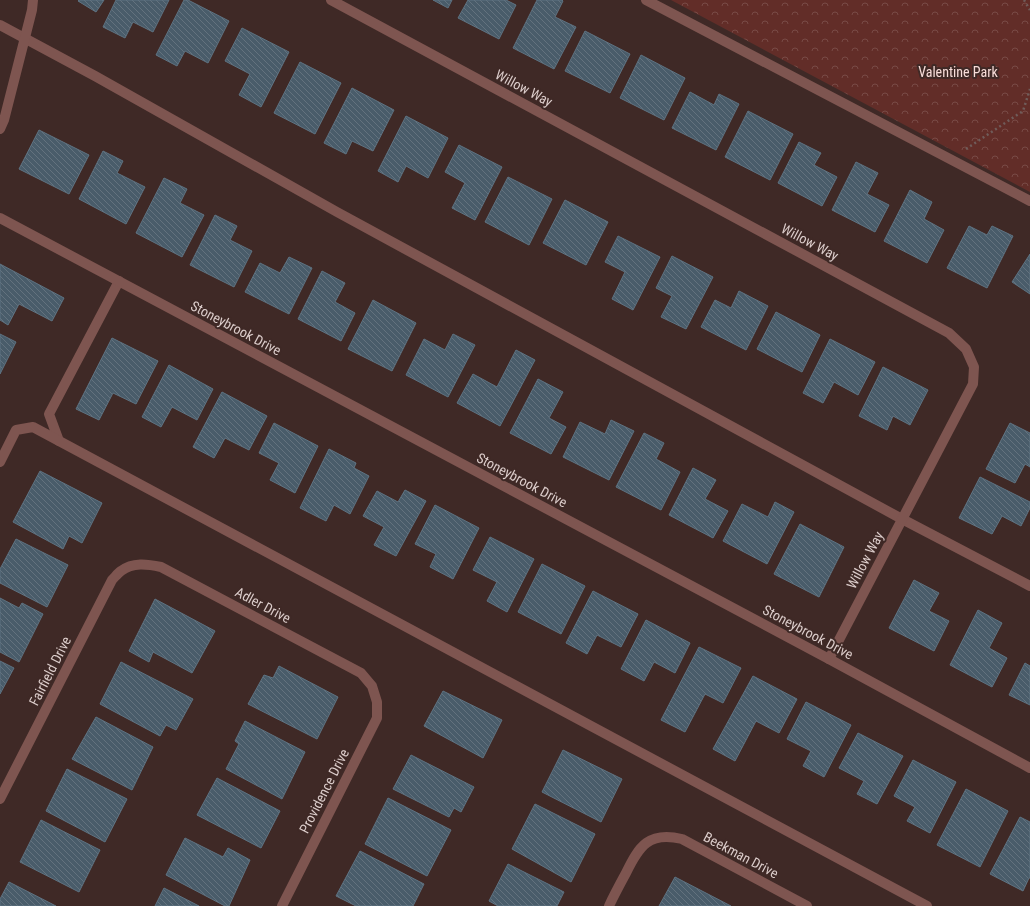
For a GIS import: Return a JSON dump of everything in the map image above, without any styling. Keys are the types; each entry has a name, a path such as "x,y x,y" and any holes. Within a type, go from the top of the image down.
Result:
{"street":[{"path":"0,129 4,120 25,38 33,0"},
{"name":"Willow Way","path":"331,0 948,333 966,348 974,367 973,384 829,659"},
{"path":"646,0 1030,201"},
{"path":"0,25 344,216 902,519 1030,586"},
{"name":"Stoneybrook Drive","path":"0,218 829,659 1030,768"},
{"path":"59,441 49,414 119,281"},
{"path":"0,462 16,430 33,428 927,906"},
{"name":"Adler Drive","path":"134,565 147,564 161,567 361,674 372,686"},
{"name":"Fairfield Drive","path":"0,799 112,580 122,570 134,565"},
{"name":"Providence Drive","path":"282,906 377,718 377,702 372,686"},
{"name":"Beekman Drive","path":"609,906 640,848 649,841 659,837 671,836 682,839 806,906"}],"path":[{"path":"1024,0 1030,10"},
{"path":"964,150 1023,111 1030,89"}],"green space":[{"name":"Valentine Park","path":"671,0 1030,0 1030,192"}],"building":[{"path":"104,0 96,12 78,1"},
{"path":"116,0 169,0 153,32 133,22 125,38 103,27"},
{"path":"184,0 188,0 229,21 208,63 185,51 177,66 156,55"},
{"path":"433,0 452,0 448,8"},
{"path":"468,0 506,0 516,5 499,39 458,18"},
{"path":"537,0 562,0 563,1 555,17 576,27 554,69 513,48"},
{"path":"242,28 289,52 261,107 239,95 250,74 225,61"},
{"path":"585,31 630,54 610,93 565,71"},
{"path":"641,55 685,78 664,120 620,98"},
{"path":"300,62 341,83 315,134 274,113"},
{"path":"352,88 394,110 373,151 352,141 346,154 324,143"},
{"path":"690,92 714,105 719,94 739,104 716,150 672,128"},
{"path":"748,111 793,134 770,180 725,157"},
{"path":"406,116 448,138 428,178 406,166 398,182 378,171"},
{"path":"39,130 89,155 69,194 19,169"},
{"path":"799,142 821,153 814,165 837,177 822,206 778,183"},
{"path":"459,145 502,167 475,220 452,208 465,183 445,172"},
{"path":"103,151 123,161 117,173 145,187 126,224 79,199"},
{"path":"856,162 878,173 867,194 889,205 875,232 832,210"},
{"path":"508,177 552,199 529,245 485,222"},
{"path":"164,178 187,189 180,203 204,215 182,257 136,233"},
{"path":"910,190 932,202 924,219 944,230 927,263 884,241"},
{"path":"565,200 608,222 586,265 543,243"},
{"path":"215,215 237,226 230,240 252,251 234,287 190,265"},
{"path":"969,226 987,235 992,226 1013,236 987,288 947,268"},
{"path":"618,236 660,257 633,310 612,299 625,272 605,262"},
{"path":"1030,254 1030,294 1012,282"},
{"path":"672,256 713,277 686,329 661,317 672,296 656,288"},
{"path":"289,257 312,268 289,314 245,292 260,263 280,273"},
{"path":"0,264 64,298 52,321 19,304 8,325 0,320"},
{"path":"322,271 345,283 335,302 355,313 341,341 298,319"},
{"path":"739,291 768,306 746,350 701,327 715,300 731,308"},
{"path":"373,300 416,323 392,371 348,349"},
{"path":"776,312 820,335 802,372 757,349"},
{"path":"0,334 16,342 0,374"},
{"path":"453,334 475,345 448,397 406,375 424,339 445,350"},
{"path":"112,338 158,361 136,404 113,393 99,420 76,409"},
{"path":"830,339 875,362 858,395 834,382 823,403 803,393"},
{"path":"516,350 535,360 500,426 457,403 473,374 497,387"},
{"path":"169,365 213,389 197,420 172,407 161,427 142,417"},
{"path":"883,367 928,390 910,425 893,416 887,430 859,416"},
{"path":"538,379 563,392 549,418 566,427 551,454 510,433"},
{"path":"222,392 267,416 249,450 225,438 214,458 193,447"},
{"path":"611,420 634,431 609,480 563,457 580,422 605,434"},
{"path":"274,423 318,446 295,493 270,480 279,463 259,453"},
{"path":"1010,423 1030,433 1030,467 1025,464 1015,483 986,469"},
{"path":"644,433 664,443 656,459 680,472 661,510 616,487"},
{"path":"329,449 356,463 354,468 369,476 350,514 334,505 326,521 300,508"},
{"path":"693,468 716,480 705,499 728,511 713,538 669,515"},
{"path":"40,471 102,503 82,543 69,536 63,549 13,522"},
{"path":"980,477 1030,502 1030,508 1021,526 1002,516 992,534 959,518"},
{"path":"405,490 426,501 396,556 374,545 384,527 363,516 377,491 398,502"},
{"path":"775,502 794,512 767,564 723,541 742,504 768,517"},
{"path":"435,505 479,528 453,579 430,567 436,554 415,544"},
{"path":"800,524 844,547 819,597 774,574"},
{"path":"490,537 534,559 507,612 487,601 497,582 473,570"},
{"path":"16,539 68,565 47,607 0,583 0,569"},
{"path":"542,564 585,586 561,634 518,612"},
{"path":"914,580 939,593 929,611 949,621 934,651 889,628"},
{"path":"593,591 638,614 621,647 597,635 587,654 566,643"},
{"path":"0,598 19,608 22,603 43,614 19,662 0,652"},
{"path":"155,599 215,631 192,673 153,652 149,662 129,651"},
{"path":"978,610 1002,623 989,648 1007,658 992,687 950,665"},
{"path":"646,620 690,643 675,673 654,662 644,681 621,669"},
{"path":"699,647 741,668 723,703 705,694 685,732 661,720"},
{"path":"0,661 14,668 0,694"},
{"path":"121,662 193,699 176,730 166,725 160,736 100,704"},
{"path":"1025,663 1030,666 1030,705 1009,695"},
{"path":"279,666 338,697 317,739 248,704 264,675 273,678"},
{"path":"753,676 797,699 779,733 756,721 735,761 713,749"},
{"path":"443,691 502,720 483,758 424,726"},
{"path":"806,702 851,725 824,777 803,766 811,751 787,739"},
{"path":"96,717 153,747 132,790 72,759"},
{"path":"245,721 305,752 282,799 226,769 239,744 235,741"},
{"path":"858,733 903,756 877,804 857,794 864,781 839,768"},
{"path":"563,750 622,779 601,822 542,792"},
{"path":"411,755 474,787 461,812 454,808 449,817 393,789"},
{"path":"913,760 956,782 930,833 907,821 915,807 894,796"},
{"path":"67,769 127,799 105,842 46,811"},
{"path":"217,778 280,811 261,848 197,815"},
{"path":"966,789 1008,811 980,867 937,845"},
{"path":"388,798 451,830 427,876 365,844"},
{"path":"535,804 595,834 571,882 512,849"},
{"path":"1020,817 1030,822 1030,878 1023,891 990,874"},
{"path":"41,820 100,850 79,892 20,862"},
{"path":"185,838 223,857 228,848 250,860 229,906 225,906 166,875"},
{"path":"360,851 424,884 413,906 356,906 336,896"},
{"path":"508,864 564,892 557,906 498,906 489,901"},
{"path":"675,877 731,906 659,906"},
{"path":"9,882 56,906 0,906 0,899"},
{"path":"164,888 199,906 155,906"}]}
